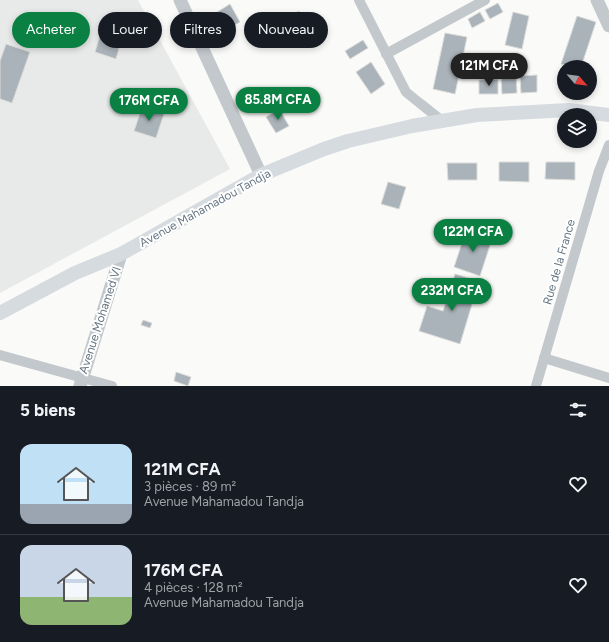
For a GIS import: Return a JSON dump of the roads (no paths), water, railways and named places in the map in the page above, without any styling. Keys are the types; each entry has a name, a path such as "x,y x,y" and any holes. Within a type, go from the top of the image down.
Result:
{"main road":[{"name":"Avenue Mahamadou Tandja","path":"0,312 75,273 121,254 261,175 324,149 348,141 412,126 477,115 569,110 609,115"}],"street":[{"path":"180,0 261,175"},
{"path":"359,0 406,92 442,121"},
{"path":"386,54 485,0"},
{"path":"597,0 609,26"},
{"name":"Rue de la France","path":"536,386 599,171 609,145"},
{"name":"Avenue Mohamed VI","path":"81,382 121,254"},
{"path":"0,355 81,382 112,386"},
{"path":"544,358 609,378"}]}
